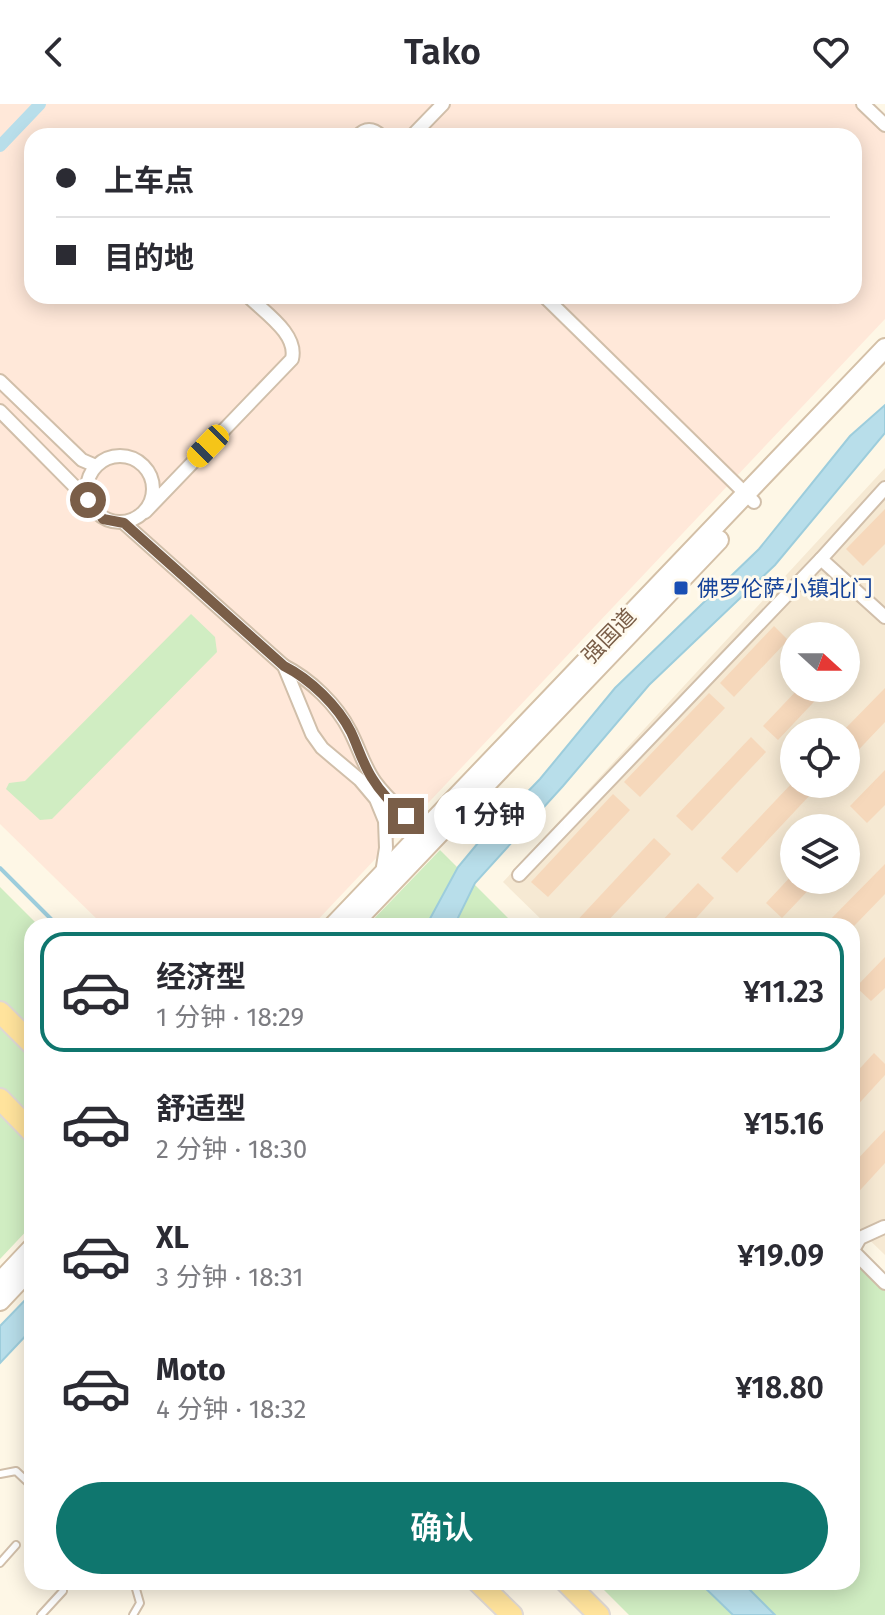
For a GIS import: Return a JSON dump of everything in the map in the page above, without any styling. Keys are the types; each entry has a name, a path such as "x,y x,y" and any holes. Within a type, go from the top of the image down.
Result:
{"main road":[{"name":"强国道","path":"358,918 427,837 750,498 885,348"},
{"name":"强国道","path":"750,498 885,365"},
{"name":"强国道","path":"341,918 381,876 427,837"},
{"path":"0,1012 24,1036"},
{"path":"0,1099 24,1124"},
{"path":"0,1282 24,1256"},
{"path":"0,1301 24,1276"},
{"path":"486,1590 512,1615"},
{"path":"574,1590 599,1615"}],"street":[{"path":"420,128 443,104"},
{"path":"863,104 885,125"},
{"path":"124,523 145,512 292,359 295,349 289,337 256,304"},
{"path":"552,304 750,498"},
{"path":"0,381 82,460 96,466"},
{"path":"0,411 103,519 124,523 335,708 349,729 372,778 388,800 427,837"},
{"path":"88,500 87,481 96,466 111,457 125,456 145,466 153,481 153,497 145,512"},
{"path":"519,875 885,488"},
{"path":"821,559 885,617"},
{"path":"284,666 312,734 322,748 360,780 376,799 385,821 386,848 381,876"},
{"path":"860,1238 885,1227"},
{"path":"860,1258 885,1283"}],"lane":[{"path":"0,1474 16,1471 24,1478"},
{"path":"0,1563 16,1545"},
{"path":"133,1615 140,1603 136,1590"},
{"path":"41,1615 63,1591"}],"shaded area":[{"path":"0,104 872,104 885,117 885,319 320,918 96,918 0,824"},
{"path":"885,468 885,1255 860,1231 860,918 540,918 503,882"}],"green space":[{"path":"191,614 215,637 217,652 52,819 40,820 6,789 9,783 25,781"},
{"path":"440,850 508,918 375,918"},
{"path":"0,887 31,918 24,918 24,1234 0,1259"},
{"path":"860,1266 885,1290 885,1615 629,1615 604,1590 860,1590"}],"water":[{"path":"885,405 885,433 775,565 649,685 475,883 458,918 430,918 458,867 478,843 540,779 615,688 759,549 850,436"},
{"path":"24,1301 24,1338 0,1363 0,1326"},
{"path":"707,1590 750,1590 775,1615 733,1615"}],"building":[{"path":"885,509 885,544 863,566 846,549"},
{"path":"774,626 780,632 780,648 734,697 720,683"},
{"path":"885,688 885,722 860,748 860,718 856,718"},
{"path":"709,693 725,708 640,797 624,782"},
{"path":"786,702 814,702 799,718 780,718 778,740 763,726"},
{"path":"751,737 766,752 692,831 676,816"},
{"path":"885,770 885,805 867,823 850,806"},
{"path":"613,794 630,810 548,897 531,882"},
{"path":"780,796 807,798 792,814 780,814 780,827 737,873 721,858"},
{"path":"654,838 671,854 611,918 579,918"},
{"path":"885,864 885,894 860,918 832,918 855,894 860,894 860,889"},
{"path":"698,883 714,898 696,918 665,918"},
{"path":"780,888 780,894 805,894 782,918 766,903"},
{"path":"885,957 885,988 871,1001 860,991 860,983"},
{"path":"874,1053 885,1064 885,1075 860,1102 860,1068"},
{"path":"885,1130 885,1163 860,1190 860,1157"}],"waterway":[{"path":"0,146 40,104"},
{"path":"0,868 50,918"}],"place":[{"name":"佛罗伦萨小镇北门","path":"681,588"}],"route":[{"path":"88,500 103,519 124,523 335,708 349,729 372,778 388,800 406,816"}]}
